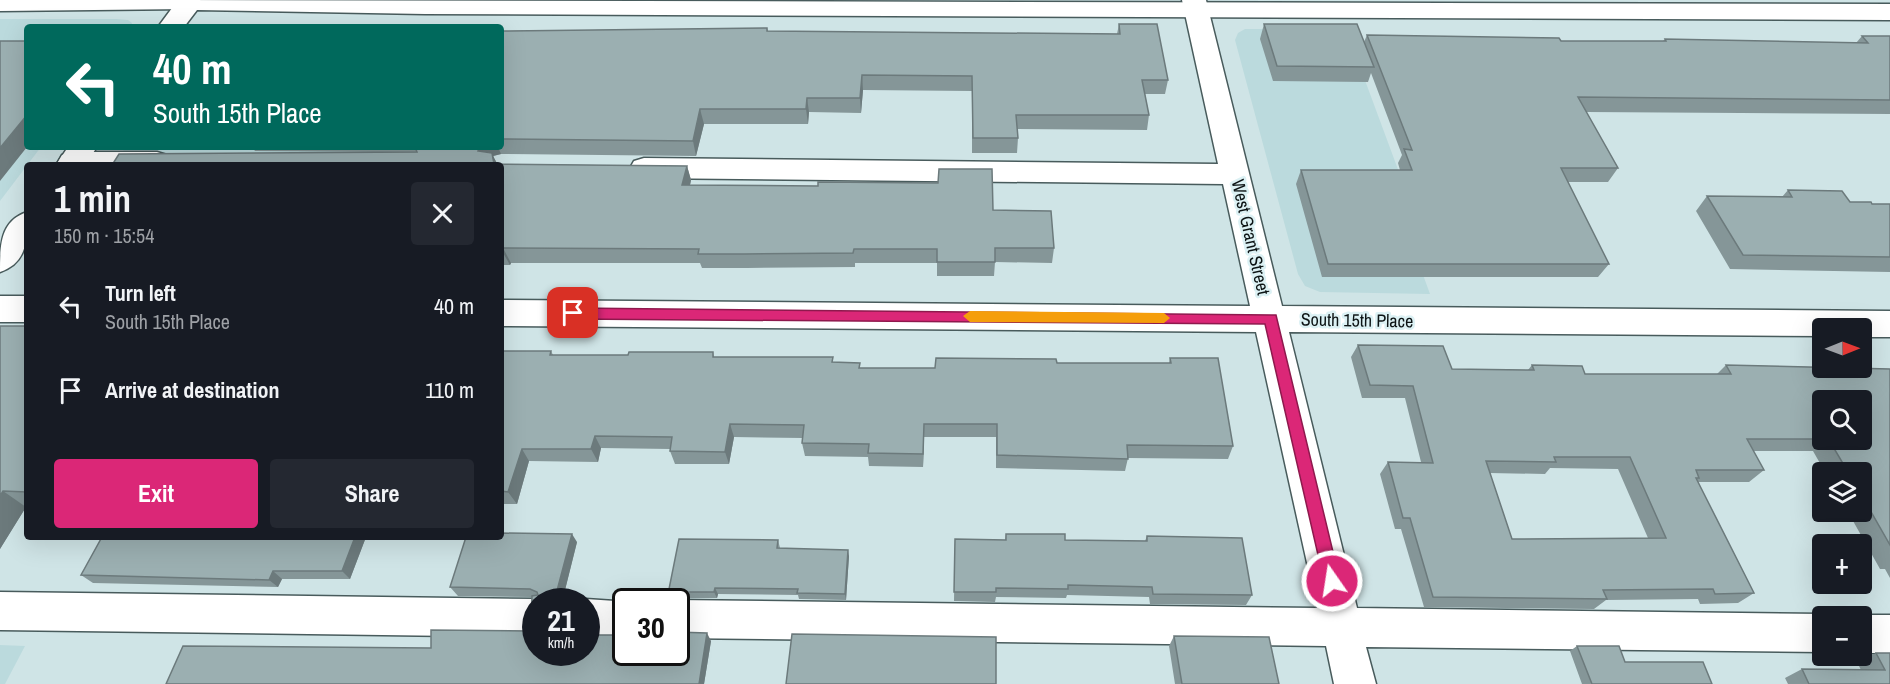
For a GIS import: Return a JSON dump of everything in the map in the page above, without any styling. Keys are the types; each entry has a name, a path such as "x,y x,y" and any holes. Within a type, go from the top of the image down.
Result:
{"street":[{"path":"173,24 190,1"},
{"path":"0,3 190,1 1195,4 1890,12"},
{"name":"West Grant Street","path":"1195,4 1271,319 1355,684"},
{"path":"75,158 161,162"},
{"path":"620,167 1236,174"},
{"path":"0,260 24,227"},
{"path":"0,309 24,309"},
{"name":"South 15th Place","path":"504,313 1890,324"},
{"path":"0,611 522,618"},
{"path":"690,620 1812,633"},
{"path":"1872,634 1890,634"}],"shaded area":[{"path":"0,19 128,20 132,24 24,24 24,150 39,150 30,162 24,162 24,169 0,201"},
{"path":"1245,29 1346,29 1403,183 1390,184 1430,294 1320,292 1305,286 1298,274 1235,40 1238,33"},
{"path":"124,150 427,150 423,158 115,162"},
{"path":"0,645 25,646 5,684 0,684"}],"building":[{"path":"1119,24 1157,24 1168,80 1142,80 1149,115 1016,115 1018,138 973,138 972,76 862,75 860,98 807,98 806,109 700,109 693,141 504,139 504,31 767,28 767,31 1120,34"},
{"path":"1264,24 1357,24 1374,67 1277,66"},
{"path":"1367,35 1559,38 1561,41 1666,41 1665,39 1868,43 1862,36 1890,36 1890,100 1578,97 1618,168 1561,168 1609,264 1328,264 1301,170 1412,170 1404,149 1412,150"},
{"path":"0,41 24,41 24,119 0,148"},
{"path":"416,150 478,150 492,153 494,162 114,162 119,154 417,152"},
{"path":"504,164 687,166 682,185 818,186 818,182 938,183 939,169 992,169 993,210 1051,211 1054,248 995,248 995,262 937,262 937,249 854,249 853,253 698,254 699,249 504,248"},
{"path":"1788,190 1842,191 1850,202 1890,204 1890,257 1743,255 1707,196 1792,197"},
{"path":"0,326 24,326 24,492 3,491 0,496"},
{"path":"1358,345 1443,346 1452,369 1534,370 1532,365 1582,366 1585,374 1731,374 1726,365 1812,367 1812,378 1872,378 1872,369 1890,369 1890,545 1872,514 1872,462 1842,462 1835,450 1872,450 1872,390 1812,390 1812,439 1747,439 1764,470 1696,470 1699,478 1696,478 1754,593 1715,594 1713,589 1603,590 1607,599 1433,597 1410,518 1403,518 1388,462 1433,463 1413,386 1370,385","holes":["1554,457 1630,457 1666,538 1512,539 1486,461 1556,462"]},
{"path":"504,351 551,351 550,355 713,352 713,357 833,357 832,362 860,363 859,368 935,368 936,358 1056,359 1057,363 1171,363 1170,358 1218,358 1233,446 1127,445 1128,459 997,455 997,424 924,424 923,454 868,453 869,444 802,443 804,425 730,424 725,452 670,451 672,437 595,436 591,449 522,449 508,492 504,491"},
{"path":"504,533 572,534 558,588 450,587 465,540 504,540"},
{"path":"1006,534 1065,534 1065,540 1147,541 1147,536 1242,538 1252,595 1153,594 1152,587 1068,585 1068,589 996,588 996,592 954,592 955,539 1006,540"},
{"path":"679,539 778,540 777,548 848,550 845,594 797,593 798,589 715,588 714,592 690,592 690,588 669,588"},
{"path":"100,540 354,540 342,571 273,571 269,580 81,575"},
{"path":"431,630 522,631 522,666 600,666 600,635 612,635 612,666 690,666 690,632 707,633 699,684 166,684 183,646 431,648"},
{"path":"792,634 996,637 996,684 786,684"},
{"path":"1174,636 1269,637 1279,684 1182,684"},
{"path":"1577,646 1619,646 1625,662 1703,662 1712,684 1592,684"},
{"path":"1876,653 1890,653 1890,684 1809,684 1802,669 1885,670"}],"slow traffic":[{"path":"970,316 1164,318"}],"route":[{"path":"573,313 1271,319 1332,581"}]}
